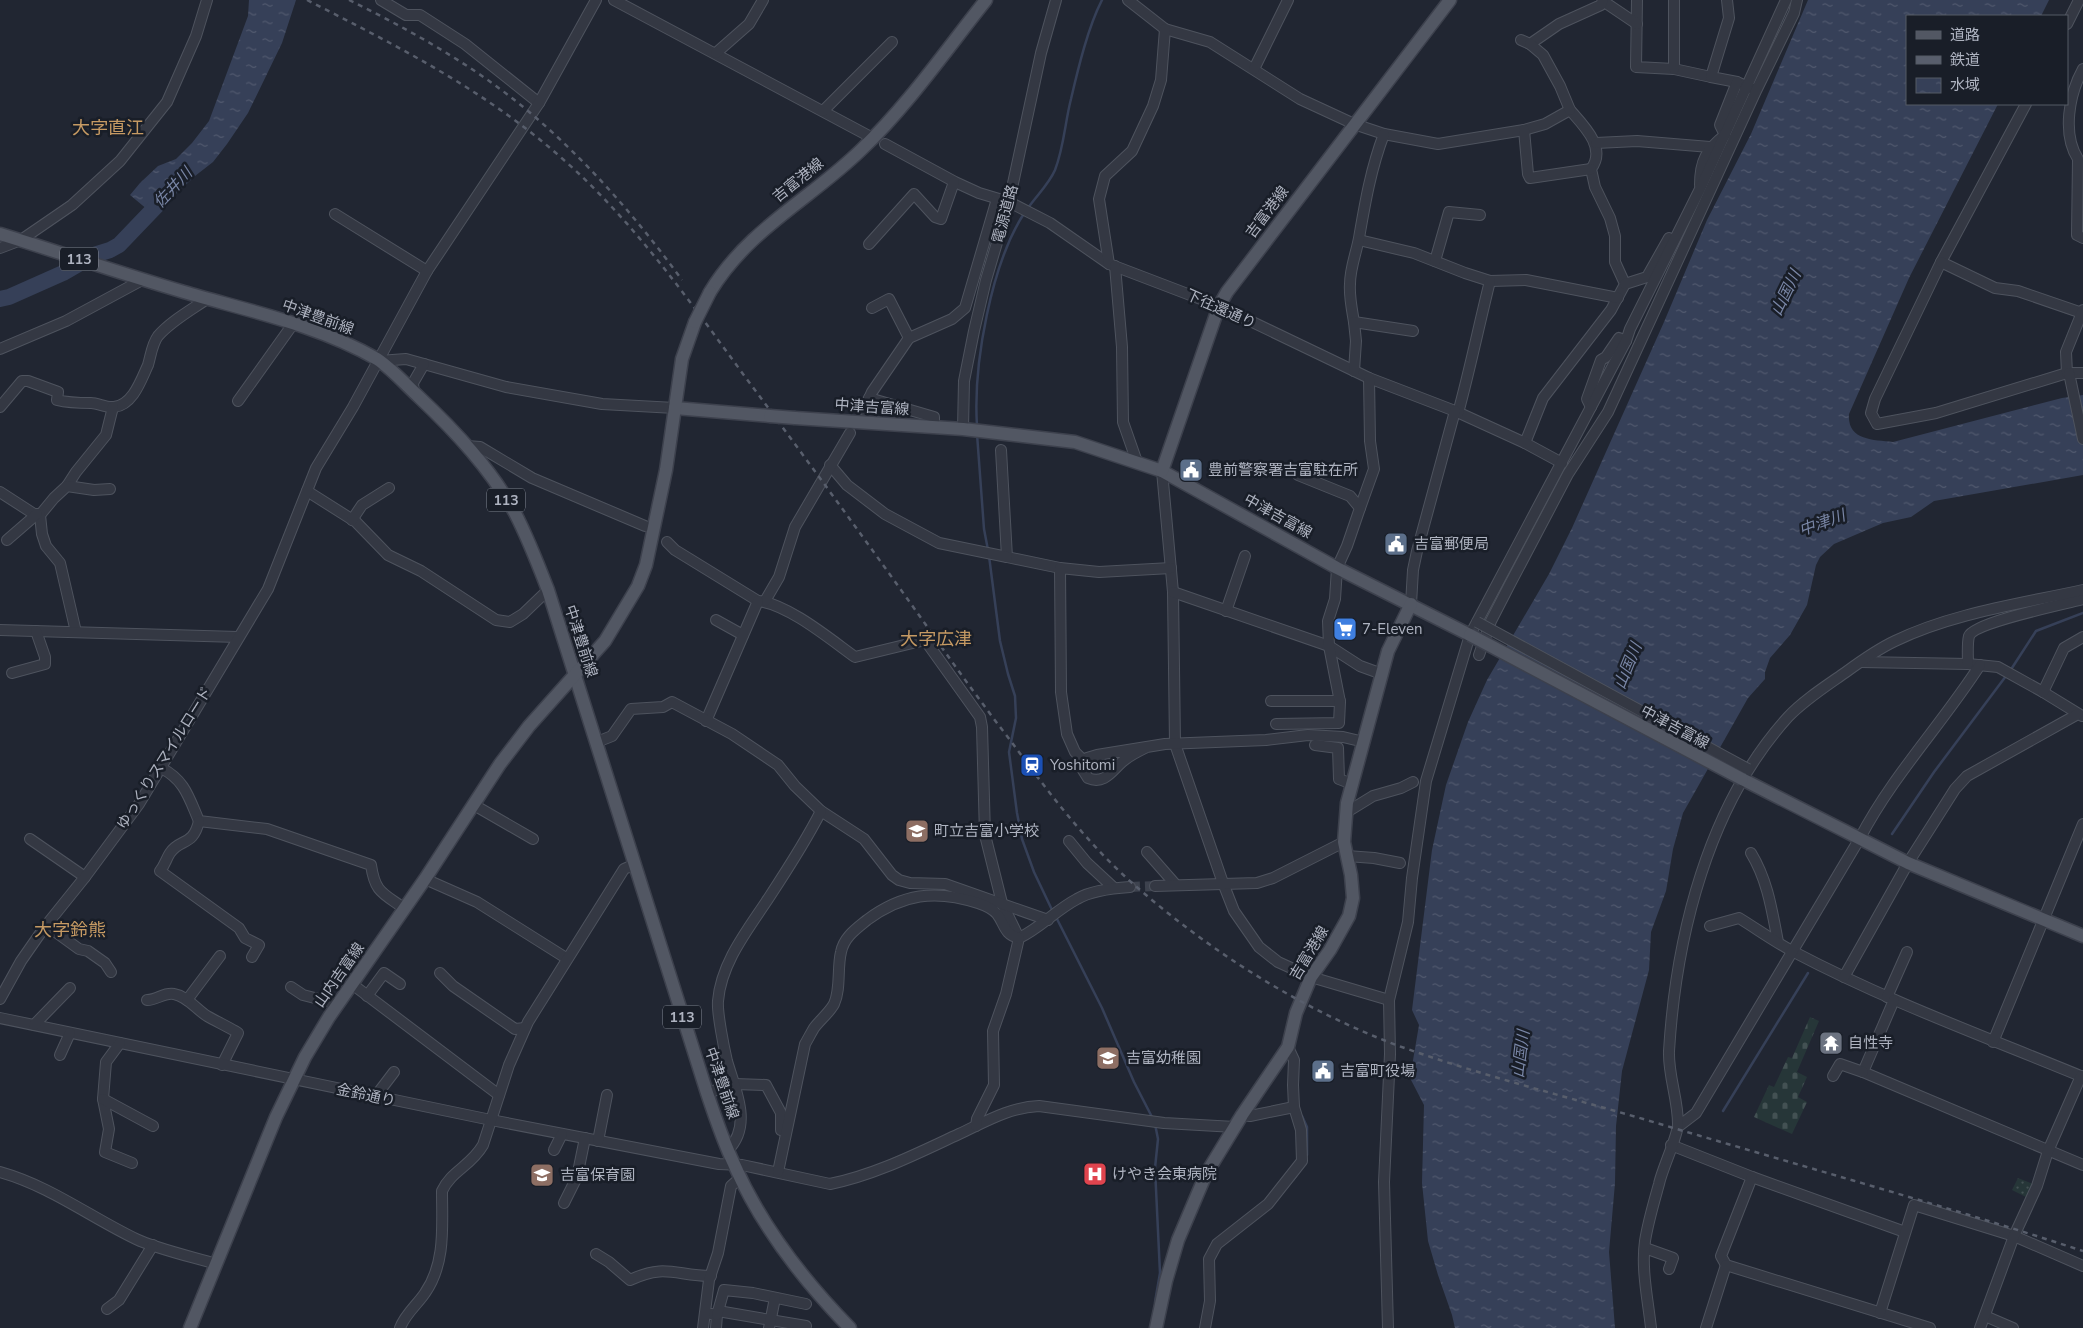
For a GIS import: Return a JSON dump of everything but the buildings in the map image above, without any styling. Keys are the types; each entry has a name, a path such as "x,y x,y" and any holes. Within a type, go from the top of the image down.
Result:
{"main road":[{"name":"吉富港線","path":"675,408 682,360 695,322 722,272 741,250 769,224 860,151 886,124 986,0"},
{"name":"吉富港線","path":"1162,471 1219,306 1227,292 1450,0"},
{"name":"中津豊前線","path":"0,234 142,280 294,324 345,342 379,361 414,393 467,446 493,478 514,512 534,552 548,590 597,742 633,865 707,1093 734,1165 785,1253 808,1284 850,1328"},
{"name":"中津吉富線","path":"675,408 963,430 1075,442 1162,471 1337,568 1745,774 1908,863 2083,936"},
{"path":"575,676 605,641 625,610 638,586 646,565 666,470 675,408"},
{"name":"吉富港線","path":"1156,1328 1166,1281 1178,1240 1206,1174 1242,1115 1288,1047 1296,1013 1311,977 1330,950 1349,916 1353,898 1351,875 1344,842 1352,784 1388,650 1411,604"},
{"name":"山内吉富線","path":"190,1328 276,1117 305,1057 338,1004 405,909 500,764 529,726 575,676"}],"street":[{"path":"0,248 21,240 72,205 120,161 167,102 196,36 207,0"},
{"path":"381,0 406,15 420,15 466,44 538,103"},
{"name":"ゆっくりスマイルロード","path":"0,999 4,981 139,804 268,589 316,468 379,361 427,271 538,103 596,0"},
{"path":"616,0 867,135"},
{"path":"716,53 749,24 763,0"},
{"name":"電源道路","path":"963,430 964,381 974,330 986,280 1009,202 1041,53 1056,0"},
{"path":"1128,0 1165,29 1210,42 1254,68 1300,99 1354,124 1384,134 1438,144 1524,130 1545,124 1570,110"},
{"path":"1254,68 1288,0"},
{"path":"1637,0 1636,67 1674,69 1737,82 1751,88"},
{"path":"1674,0 1674,69"},
{"path":"1711,77 1729,18 1726,0"},
{"path":"1751,88 1770,62 1794,13 1797,0"},
{"path":"2068,22 2079,0"},
{"path":"1524,130 1530,178 1591,169 1596,163 1596,143 1570,110 1560,86 1543,55 1526,42 1559,24 1601,5 1603,1 1636,24"},
{"path":"1770,62 1785,16 1785,1"},
{"path":"1388,1328 1384,1182 1390,1054 1389,1000 1408,922 1412,878 1426,780 1470,636 1563,469 1619,387 1642,340 1730,137 1785,1"},
{"path":"1136,462 1122,422 1122,347 1112,265 1099,200 1105,176 1132,151 1153,106 1160,80 1165,29"},
{"path":"823,111 892,42"},
{"path":"2083,69 2070,112 2072,150 2078,159 2080,174 2077,235 2083,238"},
{"path":"1730,137 1720,125 1737,82"},
{"path":"2025,105 1941,262 1875,399 1872,413 1877,424 1936,413 2068,373 2083,372"},
{"path":"1354,371 1356,341 1350,278 1374,160 1384,134"},
{"path":"1596,143 1637,141 1710,147 1730,137"},
{"path":"1479,655 1491,621 1591,407 1626,341 1650,279 1730,137"},
{"name":"下往還通り","path":"885,144 954,182 978,193 1009,202 1050,223 1112,265 1219,306 1354,371 1456,412 1526,443 1563,469"},
{"path":"1700,189 1700,170 1710,147"},
{"path":"1591,169 1595,187 1610,218 1615,236 1615,262 1625,284"},
{"path":"869,244 914,194 935,217 941,219 954,182"},
{"path":"864,410 869,398 897,353 909,338 952,319 965,308 997,198"},
{"path":"1434,261 1449,212 1480,215"},
{"path":"335,214 427,271"},
{"path":"1359,240 1414,253 1490,281 1526,280 1618,298"},
{"path":"1941,262 1995,288 2018,291 2082,312 2066,352 2068,373 2083,439"},
{"path":"1625,284 1650,279"},
{"path":"0,349 66,321 142,280"},
{"path":"1411,604 1413,570 1417,551 1470,369 1476,335 1490,281"},
{"path":"1526,443 1543,398 1611,310 1625,284"},
{"path":"0,407 22,381 28,381 58,392 57,400 76,404 92,403 113,407 125,403 132,397 158,337 168,327 207,299"},
{"path":"872,308 889,299 909,338"},
{"path":"1354,322 1414,330"},
{"path":"238,400 294,324"},
{"path":"1630,329 1642,340"},
{"path":"379,361 406,359 497,385 557,397 602,404 675,408"},
{"path":"414,393 413,383 424,364"},
{"path":"1276,724 1340,723 1340,701 1329,646 1328,620 1335,599 1337,568 1347,546 1374,469 1370,441 1370,378"},
{"path":"869,398 934,417 934,428"},
{"path":"7,540 38,515 67,486 106,434 113,407"},
{"path":"706,721 743,636 762,601 779,577 786,548 794,527 850,433"},
{"path":"467,446 480,447 532,478 645,526"},
{"path":"1001,450 1007,557"},
{"path":"830,465 847,485 885,514 939,543 1060,568 1099,572 1171,568"},
{"path":"1162,471 1173,592 1175,744 1234,911 1259,947 1278,962 1311,977 1389,1000"},
{"path":"1298,475 1350,496 1360,508"},
{"path":"67,486 94,490 110,489"},
{"path":"352,520 362,506 389,488"},
{"path":"307,491 352,520 388,554 421,571 496,620 510,622 522,614 548,590"},
{"path":"0,492 38,515 46,546 60,563 76,632"},
{"path":"667,542 675,550 762,601 798,618 855,657 925,640 980,717 982,727 985,836 1002,903 1018,938 1006,994 993,1031 994,1085 977,1119 976,1126"},
{"path":"1226,611 1245,556"},
{"path":"1060,568 1061,692 1069,740 1075,752 1084,761"},
{"path":"1679,1126 1669,1054 1677,967 1685,928 1698,885 1721,821 1745,774 1789,716 1861,662 1893,642 1957,618 2083,590"},
{"path":"1173,592 1329,646 1360,666 1382,674"},
{"path":"1968,664 1969,636 1974,630 2005,619 2083,600"},
{"path":"716,620 743,636"},
{"path":"1477,622 1745,774"},
{"path":"0,630 238,637"},
{"path":"12,673 44,664 45,657 36,631"},
{"path":"2043,692 2064,648 2083,637"},
{"path":"1844,976 1908,863 1955,789 1967,776 2080,715 1998,667 1968,664 1861,662"},
{"path":"1652,1328 1644,1261 1645,1248 1659,1180 1679,1126 1696,1113 1874,812 1913,755 1980,665"},
{"path":"1271,701 1340,701"},
{"path":"597,742 612,736 630,710 663,707 672,702 732,734 778,766 821,812 864,839 892,875 899,880 910,883 945,884 1048,920"},
{"path":"1147,747 1124,760 1107,776 1093,780 1085,775 1083,770 1084,761 1087,758 1147,747 1266,740 1308,735 1343,737 1364,742"},
{"path":"1315,745 1338,748 1340,779 1352,784"},
{"path":"161,768 171,773 183,784 199,820 196,832 171,851 160,871 239,928 245,938 259,945 252,957"},
{"path":"1347,812 1373,796 1402,788 1413,782"},
{"path":"474,805 533,839"},
{"path":"728,1150 735,1144 741,1119 741,1106 727,1060 717,1003 720,987 736,948 807,838 821,812"},
{"path":"199,820 267,829 371,865 374,882 380,890 405,909"},
{"path":"1993,1042 2083,824"},
{"path":"30,839 85,876"},
{"path":"1069,841 1087,863 1114,888"},
{"path":"1155,886 1257,883 1265,881 1344,842"},
{"path":"1147,852 1176,885"},
{"path":"1751,853 1759,867 1769,895 1778,942"},
{"path":"1347,856 1374,858 1400,863"},
{"path":"400,1328 403,1319 425,1293 438,1260 442,1245 442,1191 450,1178 477,1156 483,1145 490,1120 524,1028 566,958 624,869 633,865"},
{"path":"425,879 477,902 566,958"},
{"path":"778,1172 805,1044 813,1029 834,1004 841,951 848,936 858,927 893,903 920,895 939,895 978,903 992,909 997,914 1006,932 1018,938 1032,932 1077,899 1114,888 1130,887"},
{"path":"1710,926 1739,918 1792,952 1890,998 2082,1077 2048,1151 2037,1186 2014,1236 1980,1328"},
{"path":"46,925 79,949 88,951 105,963 111,972"},
{"path":"1864,1072 1907,952"},
{"path":"187,1000 220,956"},
{"path":"367,996 384,973 400,984"},
{"path":"440,973 453,986 515,1029 524,1028"},
{"path":"352,984 499,1096"},
{"path":"291,987 303,995 338,1004"},
{"path":"34,1025 70,988"},
{"path":"148,1000 168,994 175,994 187,1000 206,1015 238,1033 222,1065"},
{"name":"金鈴通り","path":"0,1018 490,1120 719,1164 778,1172 830,1184 842,1182 904,1159 1012,1110 1026,1106 1039,1106 1164,1123 1235,1126"},
{"path":"60,1056 70,1033"},
{"path":"120,1043 106,1062 103,1099 109,1129 105,1152 132,1163"},
{"path":"1204,1328 1210,1302 1209,1259 1217,1244 1268,1204 1302,1161 1301,1130 1294,1107 1294,1060 1288,1047"},
{"path":"1833,1076 1840,1064 1864,1072 2083,1165"},
{"path":"374,1096 394,1072"},
{"path":"707,1093 735,1084 766,1086 781,1113 782,1130 786,1131"},
{"path":"598,1141 607,1095"},
{"path":"103,1099 153,1126"},
{"path":"1242,1115 1250,1116 1294,1107"},
{"path":"554,1150 562,1134"},
{"path":"564,1203 577,1176 585,1138"},
{"path":"1671,1145 1752,1177 1905,1232"},
{"path":"0,1172 32,1182 138,1240 216,1264"},
{"path":"1752,1177 1721,1256 1726,1265 1930,1328"},
{"path":"703,1328 711,1276 718,1253 732,1186 740,1178"},
{"path":"1880,1313 1914,1205 2014,1236 2083,1266"},
{"path":"107,1309 119,1300 154,1245"},
{"path":"1645,1248 1673,1258 1669,1269"},
{"path":"596,1254 609,1262 630,1280 644,1274 668,1270 697,1276 711,1276"},
{"path":"1706,1328 1726,1265"},
{"path":"716,1328 724,1290 806,1304"},
{"path":"770,1324 775,1298"},
{"path":"705,1313 718,1313 770,1324 806,1326"},
{"path":"1985,1316 2013,1328"}],"green space":[{"path":"1810,1017 1819,1021 1797,1072 1807,1077 1798,1097 1807,1102 1792,1134 1754,1117 1769,1085 1774,1087 1788,1057 1792,1058"},
{"path":"2018,1178 2033,1184 2028,1198 2012,1190"}],"water":[{"path":"249,0 296,0 282,43 248,113 227,144 213,162 195,176 154,215 130,195 158,166 176,159 192,143 209,121 248,16"},
{"path":"1808,0 2049,0 2042,15 1906,15 1906,105 1997,105 1909,278 1849,414 1849,423 1852,429 1862,437 1893,442 2062,398 2083,395 2083,475 1934,501 1911,517 1883,523 1834,544 1820,557 1816,565 1807,605 1790,635 1770,658 1765,672 1765,679 1748,698 1683,813 1673,849 1666,891 1651,932 1649,970 1622,1071 1616,1126 1615,1183 1609,1252 1615,1328 1455,1328 1428,1241 1422,1183 1424,1105 1410,1078 1419,1025 1412,1010 1432,850 1446,785 1468,722 1487,680 1549,574 1572,528 1664,322 1707,220 1751,134"}],"waterway":[{"path":"1028,208 1055,170 1080,62 1092,23 1102,0"},
{"name":"佐井川","path":"0,299 9,297 63,273 94,255 119,245 165,197"},
{"path":"977,426 978,374 987,315 1003,258 1013,233 1025,212"},
{"path":"977,434 984,529 988,550"},
{"path":"989,556 1000,641 1015,696 1016,718 1009,752 1017,813 1022,839 1034,872 1053,912"},
{"path":"2010,671 2036,631 2083,613"},
{"path":"1892,834 1934,772 2006,676"},
{"path":"1056,917 1102,1008 1134,1082 1153,1119"},
{"path":"1723,1111 1808,973"},
{"path":"1302,1116 1307,1127 1307,1155"},
{"path":"1155,1124 1158,1139 1155,1168 1160,1273 1155,1302"},
{"path":"1293,1180 1304,1165"}],"tunnel":[{"path":"1130,887 1155,886"}],"railway":[{"path":"307,0 408,53 473,92 535,136 591,185 639,237 704,321 969,685 1057,802 1121,873 1198,936 1262,979 1295,998 1329,1016 1399,1046 1496,1077 1872,1186 2083,1251"},
{"path":"349,0 446,52 492,83 535,117 595,174 649,236 682,280"}],"place":[{"name":"豊前警察署吉富駐在所","path":"1191,470"},
{"name":"吉富郵便局","path":"1396,544"},
{"name":"7-Eleven","path":"1345,629"},
{"name":"Yoshitomi","path":"1032,765"},
{"name":"町立吉富小学校","path":"917,831"},
{"name":"自性寺","path":"1831,1043"},
{"name":"吉富幼稚園","path":"1108,1058"},
{"name":"吉富町役場","path":"1323,1071"},
{"name":"けやき会東病院","path":"1095,1174"},
{"name":"吉富保育園","path":"542,1175"}],"district":[{"name":"大字直江","path":"108,128"},
{"name":"大字広津","path":"936,639"},
{"name":"大字鈴熊","path":"70,930"}],"water label":[{"name":"山国川","path":"1786,293"},
{"name":"中津川","path":"1822,523"},
{"name":"山国川","path":"1628,666"},
{"name":"山国川","path":"1521,1054"}]}
